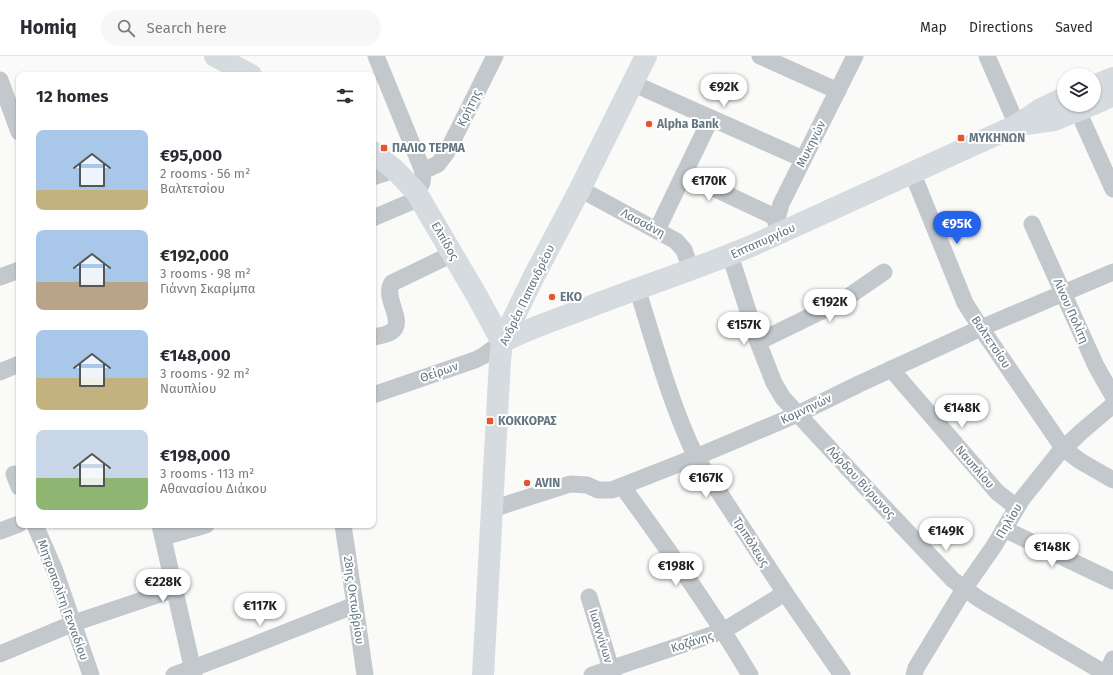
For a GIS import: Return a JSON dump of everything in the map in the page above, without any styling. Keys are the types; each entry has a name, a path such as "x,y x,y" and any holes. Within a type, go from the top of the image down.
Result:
{"main road":[{"path":"214,56 245,72"},
{"name":"Ανδρέα Παπανδρέου","path":"483,675 502,342 646,56"},
{"path":"1101,83 1113,78"},
{"name":"Επταπυργίου","path":"1101,98 1113,95"},
{"name":"Επταπυργίου","path":"502,342 637,288 730,255 778,226 912,172 1017,125 1047,121 1066,112"},
{"name":"Ελπίδος","path":"376,154 395,170 418,195 502,342"}],"street":[{"path":"376,56 423,171 422,183 418,195 376,216"},
{"name":"Κρήτης","path":"423,171 438,164 447,152 495,56"},
{"path":"760,56 838,91"},
{"name":"Μυκηνών","path":"778,226 781,204 855,56"},
{"path":"987,56 1017,125"},
{"path":"0,80 15,112"},
{"path":"632,83 804,159"},
{"path":"1085,112 1113,189"},
{"path":"657,230 711,118"},
{"path":"376,176 395,170"},
{"name":"Βαλτετσίου","path":"912,172 961,294 981,328 1063,448 1080,461 1113,480"},
{"path":"684,174 778,226"},
{"name":"Λασσάνη","path":"580,189 676,241 682,246 691,269"},
{"name":"Λίνου Πολίτη","path":"1032,224 1096,366 1113,396"},
{"path":"376,336 388,334 397,323 388,291 392,283 452,254"},
{"name":"Λόρδου Βύρωνος","path":"730,255 758,342 774,383 783,398 938,566 964,589 1107,675"},
{"path":"0,277 16,271"},
{"path":"758,342 842,301 884,272"},
{"name":"Κομνηνών","path":"492,508 570,484 587,484 598,490 612,490 696,457 798,414 981,328 1113,272"},
{"name":"Τριπόλεως","path":"637,288 670,395 696,457 785,593 842,675"},
{"name":"Θείρων","path":"376,394 475,360 502,342"},
{"path":"0,372 16,365"},
{"name":"Ναυπλίου","path":"891,369 997,492 1016,507"},
{"name":"Πηλίου","path":"914,675 916,668 964,589 1004,529 1016,507 1063,448 1113,405"},
{"path":"622,486 673,557 723,631 750,675"},
{"path":"0,531 16,525"},
{"name":"Μητροπολίτη Γενναδίου","path":"36,528 53,565 91,675"},
{"path":"184,528 161,531 193,672"},
{"name":"28ης Οκτωβρίου","path":"343,528 365,675"},
{"path":"1004,529 1113,581"},
{"path":"0,654 74,623 175,589"},
{"name":"Κοζάνης","path":"592,675 612,672 723,631 785,593"},
{"name":"Ιωαννίνων","path":"588,597 612,672"},
{"path":"174,675 193,672 236,652 355,605"},
{"path":"1107,675 1113,659"}],"place":[{"name":"Alpha Bank","path":"649,124"},
{"name":"ΜΥΚΗΝΩΝ","path":"961,138"},
{"name":"ΠΑΛΙΟ ΤΕΡΜΑ","path":"384,148"},
{"name":"ΕΚΟ","path":"552,297"},
{"name":"ΚΟΚΚΟΡΑΣ","path":"490,421"},
{"name":"AVIN","path":"527,483"}]}
